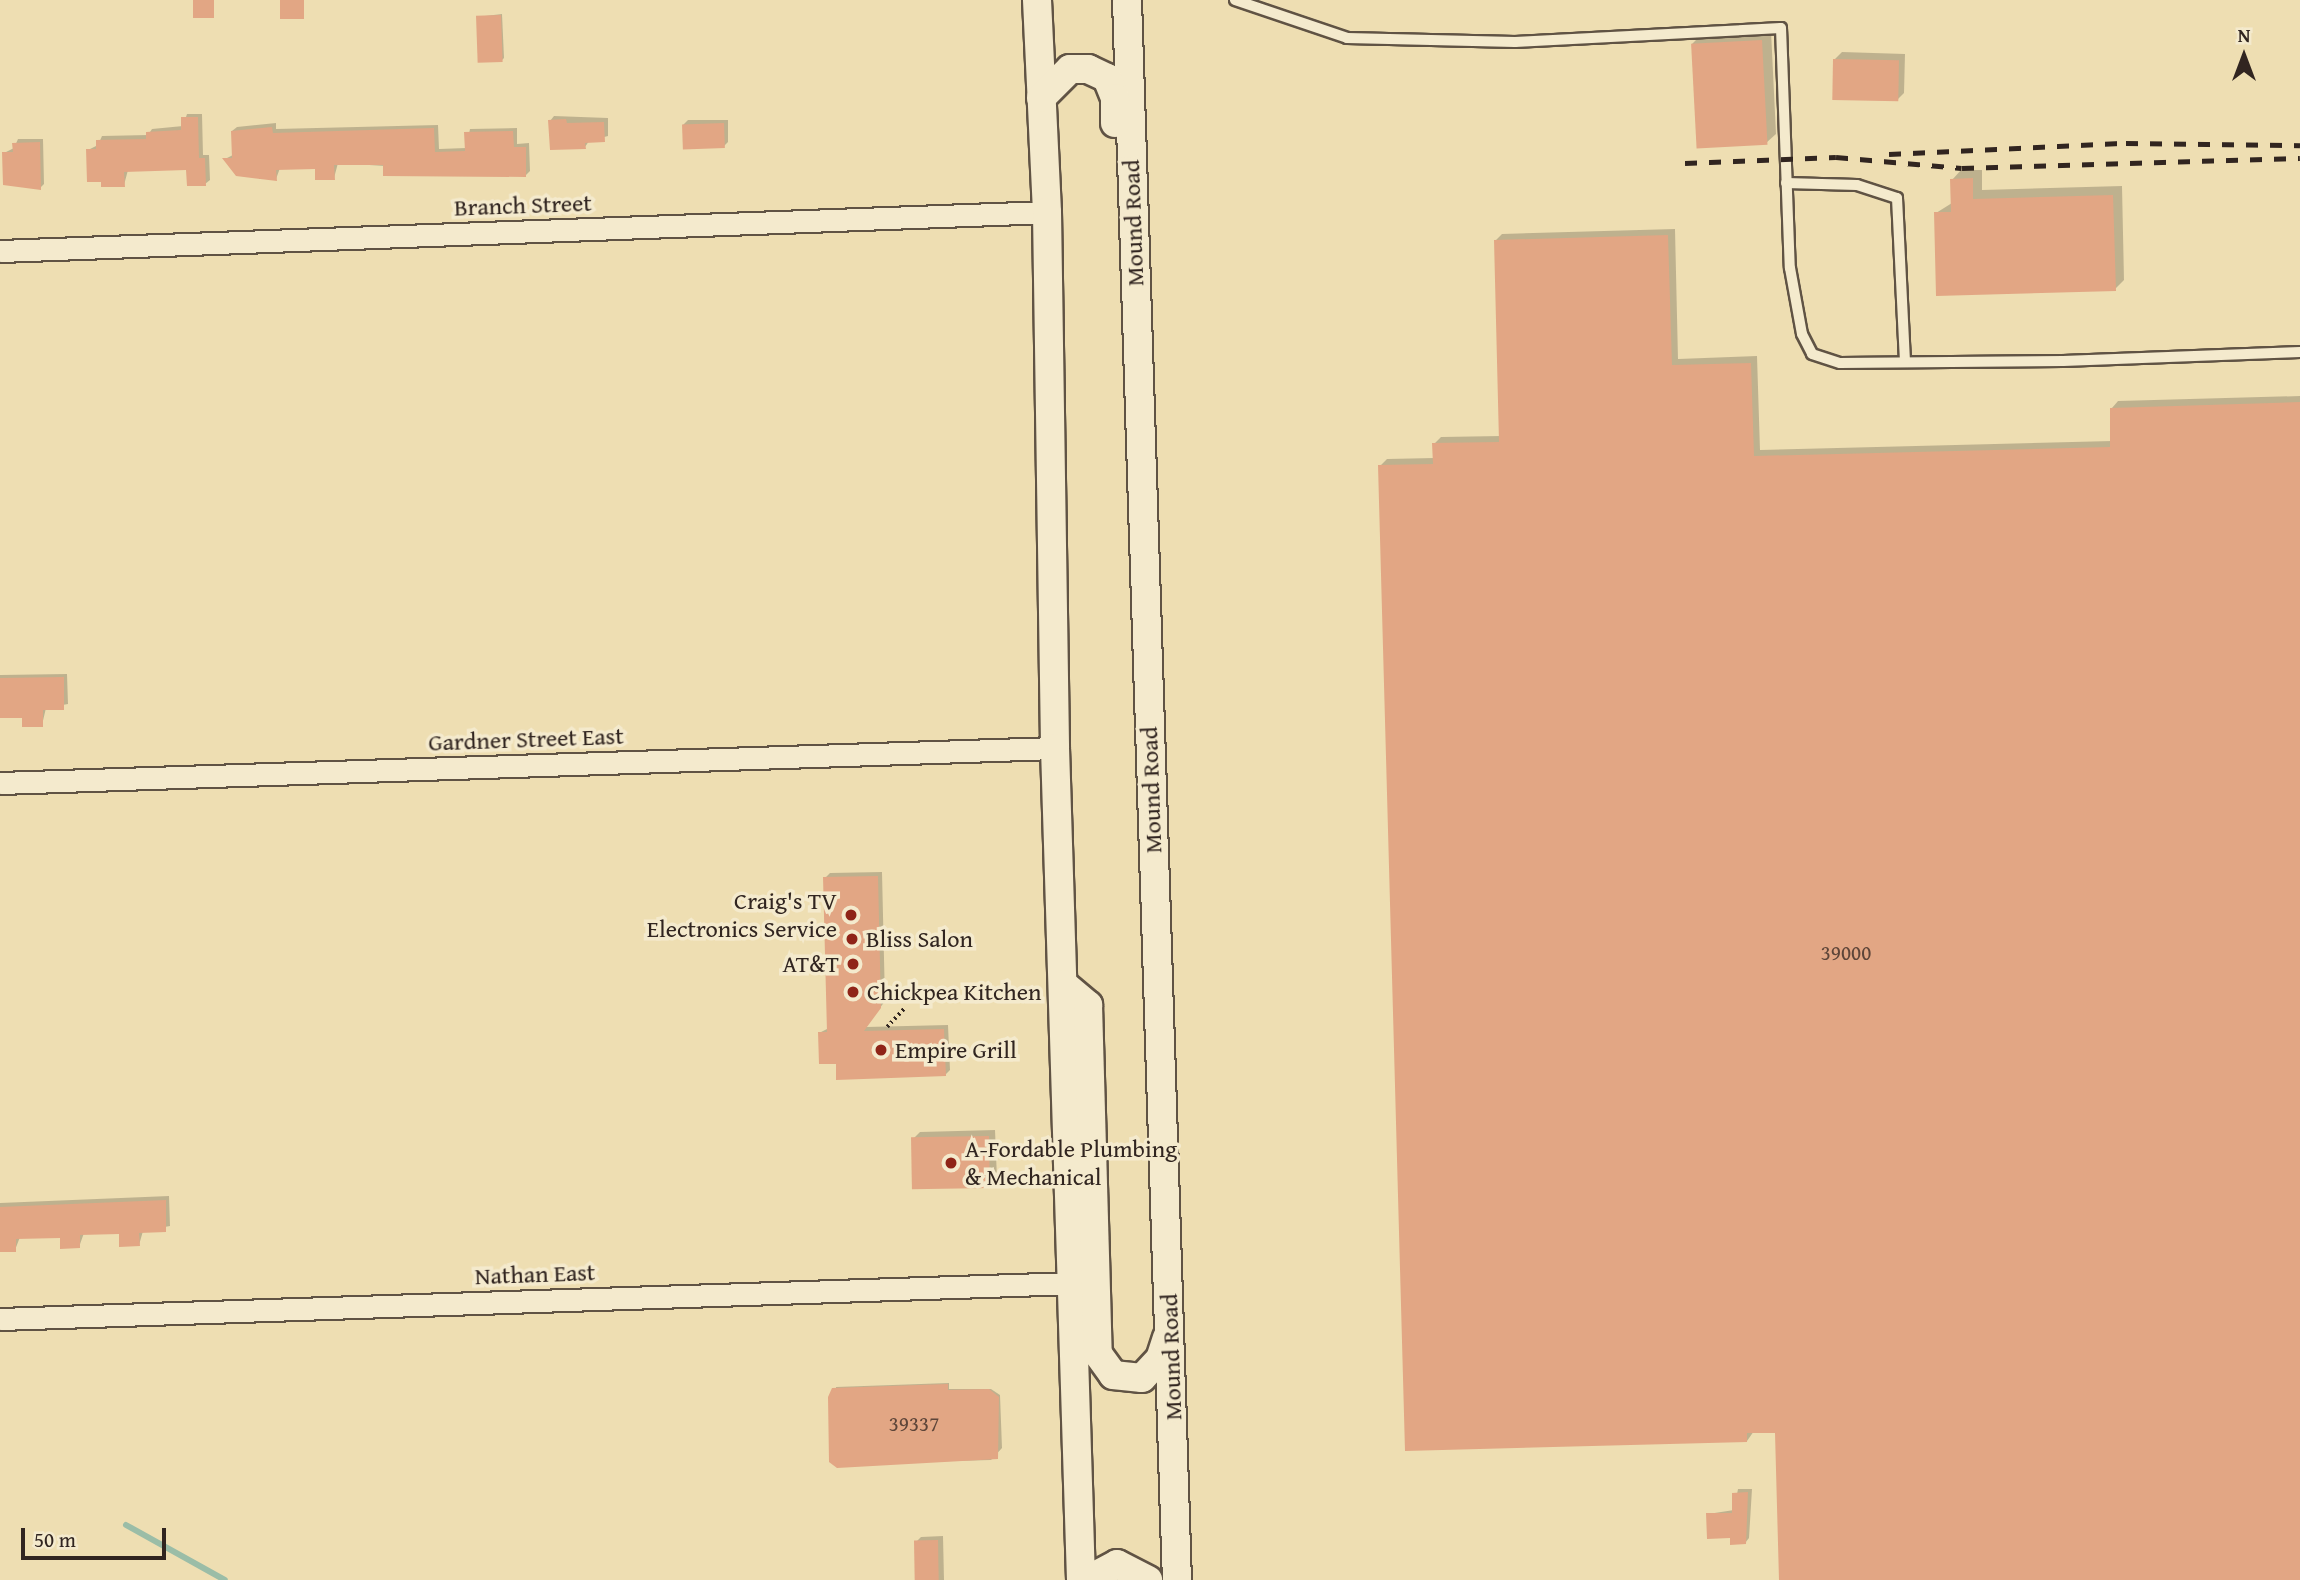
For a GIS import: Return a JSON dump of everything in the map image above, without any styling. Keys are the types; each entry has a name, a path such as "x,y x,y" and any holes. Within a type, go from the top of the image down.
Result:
{"main road":[{"path":"1037,0 1047,212 1055,748 1081,1580"},
{"name":"Mound Road","path":"1127,0 1177,1580"},
{"path":"1041,98 1070,69 1088,69 1107,78 1115,98 1122,424 1142,512"},
{"path":"1063,984 1088,1005 1096,1331 1104,1368 1127,1379 1142,1378 1160,1359 1170,1329"},
{"path":"1087,1580 1117,1564 1148,1580"}],"street":[{"name":"Branch Street","path":"0,251 1047,212"},
{"name":"Gardner Street East","path":"0,783 1055,748"},
{"name":"Nathan East","path":"0,1318 1072,1283"}],"lane":[{"path":"1235,0 1347,38 1514,42 1781,28 1790,268 1802,334 1812,354 1840,363 2300,352"},
{"path":"1786,183 1857,185 1897,198 1905,362"}],"path":[{"path":"887,1027 905,1008"}],"building":[{"path":"193,0 214,0 214,18 193,18"},
{"path":"280,0 304,0 304,19 280,19"},
{"path":"501,15 503,62 478,63 476,16"},
{"path":"1762,40 1767,145 1697,149 1691,44"},
{"path":"1833,59 1899,60 1898,101 1832,100"},
{"path":"181,117 198,117 199,158 205,158 206,186 187,186 186,170 124,172 125,187 101,187 101,182 87,182 86,149 96,149 96,140 146,139 146,132 181,130"},
{"path":"566,119 567,123 604,122 605,142 585,143 586,149 550,150 548,120"},
{"path":"724,123 725,148 683,149 682,124"},
{"path":"272,127 273,133 434,128 435,152 465,151 464,132 513,131 514,147 526,147 526,177 383,176 383,165 334,165 335,180 315,180 315,169 276,170 277,181 236,176 222,158 232,158 231,131"},
{"path":"40,142 41,190 3,185 2,152 13,152 12,143"},
{"path":"1973,178 1973,199 2113,195 2116,291 1936,296 1934,212 1951,212 1950,179"},
{"path":"1668,235 1672,365 1751,363 1754,456 2110,447 2110,408 2300,402 2300,1580 1779,1580 1775,1433 1747,1433 1747,1442 1405,1451 1378,465 1433,464 1432,443 1499,442 1494,240"},
{"path":"64,677 64,710 43,710 43,727 22,727 22,718 0,718 0,678"},
{"path":"878,876 881,1008 864,1031 944,1029 946,1076 836,1080 836,1064 819,1064 818,1032 827,1032 823,877"},
{"name":"A-Fordable Plumbing & Mechanical","path":"989,1136 990,1188 912,1189 911,1137"},
{"path":"166,1200 166,1232 139,1233 140,1246 119,1247 119,1234 80,1235 80,1248 60,1249 60,1238 16,1239 16,1252 0,1252 0,1207"},
{"path":"948,1384 948,1390 989,1389 999,1397 998,1459 837,1468 829,1462 828,1397 832,1388"},
{"path":"1748,1492 1746,1544 1730,1545 1730,1538 1707,1539 1706,1513 1732,1513 1732,1493"},
{"path":"914,1540 938,1540 939,1580 915,1580"}],"waterway":[{"path":"126,1525 225,1580"}],"railway":[{"path":"1889,154 2126,143 2300,145"},
{"path":"1685,163 1836,157 1962,168 2300,158"}],"place":[{"name":"Craig's TV Electronics Service","path":"851,915"},
{"name":"Bliss Salon","path":"852,939"},
{"name":"AT&T","path":"853,964"},
{"name":"Chickpea Kitchen","path":"853,992"},
{"name":"Empire Grill","path":"881,1050"},
{"name":"A-Fordable Plumbing & Mechanical","path":"951,1163"}]}
